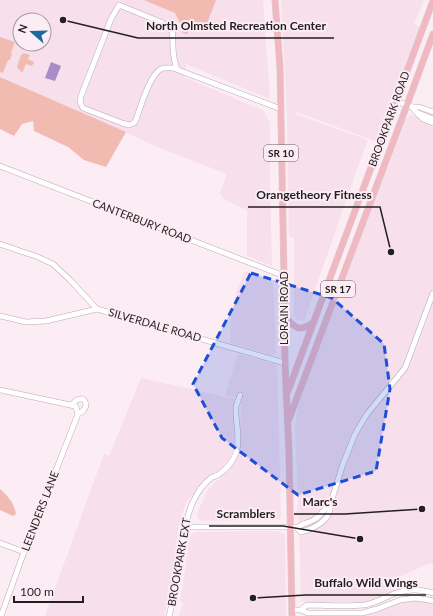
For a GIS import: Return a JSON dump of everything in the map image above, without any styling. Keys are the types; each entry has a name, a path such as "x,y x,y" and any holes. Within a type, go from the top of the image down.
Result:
{"main road":[{"name":"LORAIN ROAD","path":"275,0 280,68 285,363 289,453 292,613"},
{"name":"BROOKPARK ROAD","path":"286,394 433,1"},
{"name":"BROOKPARK ROAD","path":"288,422 410,106 433,34"},
{"path":"284,316 300,329 313,323"}],"street":[{"path":"177,69 173,57 172,29 164,23 120,5 111,20 80,102 83,108 122,123 129,125 132,124 136,120 154,74 163,68 173,68 281,109"},
{"path":"396,101 433,112"},
{"path":"410,106 423,119 433,123"},
{"path":"416,112 433,119"},
{"name":"CANTERBURY ROAD","path":"0,166 284,276"},
{"path":"0,244 38,257 53,264 97,309"},
{"path":"185,527 290,527 297,528 301,532 319,525 331,510 330,505 343,464 355,434 367,414 405,368 433,293"},
{"name":"SILVERDALE ROAD","path":"0,316 26,322 46,321 97,309 285,363"},
{"path":"0,390 74,406"},
{"name":"BROOKPARK EXT","path":"169,616 176,587 185,527 190,507 203,486 220,473 232,461 237,447 238,430 236,406 240,395"},
{"path":"83,399 85,401 85,409 78,414 74,406 77,400 83,399"},
{"name":"LEENDERS LANE","path":"1,616 24,552 78,414"},
{"path":"0,543 24,552"},
{"path":"292,613 301,610 307,605 362,605 409,590 419,590 433,593"},
{"path":"301,610 308,613 362,613 400,600 415,598 433,601"}],"highlighted area":[{"path":"251,273 332,298 384,344 390,389 376,471 298,495 222,438 193,384"}],"shaded area":[{"path":"0,0 263,0 270,99 186,64 184,77 264,111 270,123 272,266 247,256 247,210 224,199 220,193 227,174 158,147 0,77"},
{"path":"144,0 216,0 204,31 188,25 188,34 183,33 175,13"},
{"path":"281,0 424,0 414,24 420,27 388,107 388,114 377,142 295,112 295,114 368,140 304,321 298,320 294,315 294,238 289,236 287,114"},
{"path":"0,37 12,41 12,54 3,73 0,72"},
{"path":"24,53 30,55 28,59 34,62 32,66 26,64 22,73 17,67 21,55"},
{"path":"51,62 61,66 55,81 45,78"},
{"path":"0,77 126,132 106,167 84,160 68,147 34,131 33,121 22,124 14,136 0,129"},
{"path":"411,115 433,124 433,564 428,564 394,579 392,582 393,585 398,590 370,601 304,602 301,598 299,519 296,514 298,501 295,428 299,400 378,187 389,165 404,121"},
{"path":"244,272 248,272 273,283 276,355 271,355 230,343 231,317 236,293"},
{"path":"238,354 274,364 277,367 281,517 279,519 202,521 199,519 197,514 208,490 235,461 240,441 241,399 225,395"},
{"path":"141,378 235,399 234,445 231,456 222,469 208,476 187,501 178,532 171,585 164,616 45,616 104,454 109,456"},
{"path":"0,489 14,506 16,514 13,516 0,510"},
{"path":"276,531 285,535 286,616 179,616 183,604 180,601 189,542 193,533"},
{"path":"411,600 433,603 433,616 358,616 372,614 401,602"}],"place":[{"name":"North Olmsted Recreation Center","path":"63,20"},
{"name":"Orangetheory Fitness","path":"391,252"},
{"name":"Marc's","path":"422,509"},
{"name":"Scramblers","path":"360,539"},
{"name":"Buffalo Wild Wings","path":"253,598"}]}
